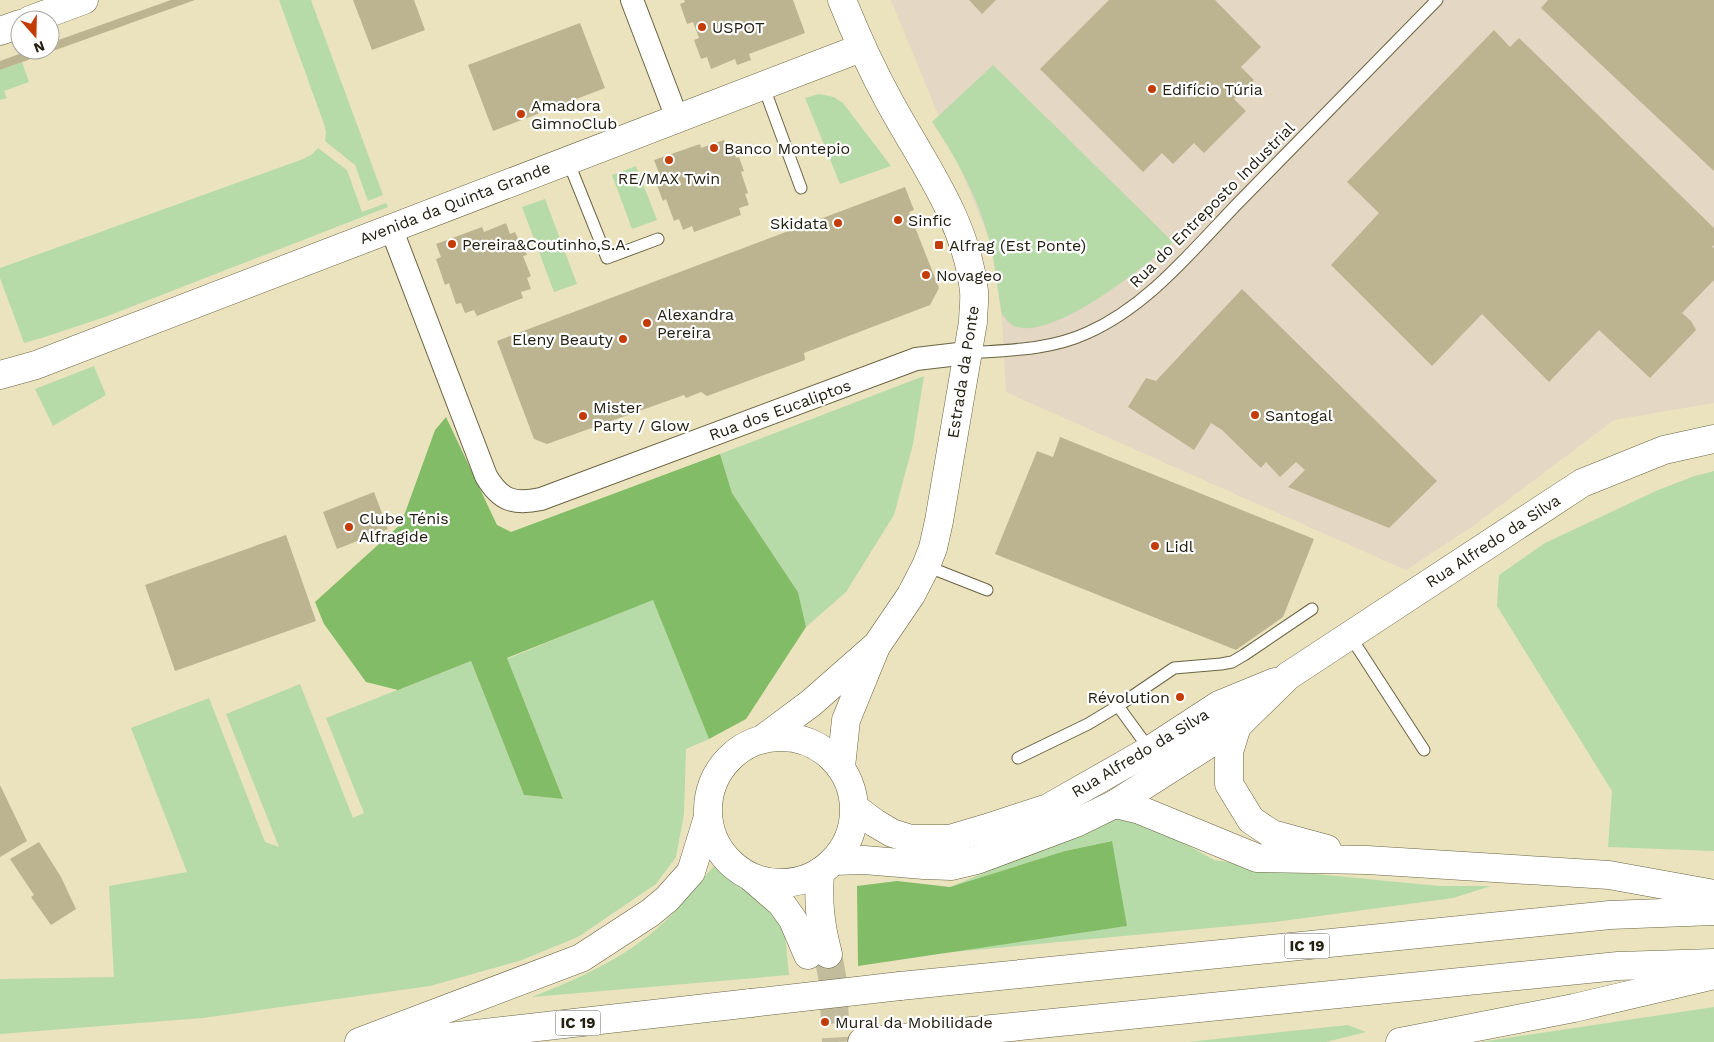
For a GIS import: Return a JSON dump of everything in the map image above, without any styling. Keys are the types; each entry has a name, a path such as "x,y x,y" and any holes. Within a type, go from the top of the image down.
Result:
{"main road":[{"path":"57,10 84,0"},
{"path":"842,0 861,48"},
{"name":"Avenida da Quinta Grande","path":"0,375 36,365 861,48"},
{"name":"Estrada da Ponte","path":"841,767 846,720 877,645 911,595 933,548 973,322 974,293 969,260 961,235 945,198 861,48"},
{"name":"Rua Alfredo da Silva","path":"827,867 864,860 952,866 977,860 1076,823 1115,804 1237,726 1288,676 1582,483 1664,450 1714,439"},
{"name":"Estrada da Ponte","path":"764,738 877,645"},
{"name":"Rua Alfredo da Silva","path":"855,808 875,824 892,833 911,839 950,839 1019,819 1048,808 1150,750 1219,705 1288,676"},
{"path":"1237,726 1229,752 1229,784 1251,820 1272,834 1367,860"},
{"path":"748,876 772,883 797,882 827,867 845,845 852,828 855,808 851,786 841,767 826,752 807,741 786,736 764,738 745,746 728,759 716,776 708,796 708,817 714,841 728,862 781,903 818,955 821,929 818,903 827,867"},
{"name":"Rua Alfredo da Silva","path":"1048,808 1088,803 1115,804"},
{"path":"1115,804 1140,810 1257,858 1367,860 1609,875 1714,894"},
{"path":"359,1042 581,958 650,913 667,899 691,872 708,817"},
{"name":"IC 19","path":"405,1042 900,986 1610,916 1714,910"},
{"path":"862,1042 1618,966 1714,963"},
{"path":"1400,1042 1574,1008 1714,975"}],"street":[{"path":"632,0 677,118"},
{"name":"Rua dos Eucaliptos","path":"391,228 486,476 494,489 504,497 514,501 526,502 541,499 916,359 967,353"}],"lane":[{"name":"Rua do Entreposto Industrial","path":"967,353 1061,343 1089,332 1140,301 1198,245 1437,0"},
{"path":"763,85 801,188"},
{"path":"567,160 608,258 658,239"},
{"path":"926,566 987,590"},
{"path":"1018,758 1088,724 1174,668 1232,662 1312,609"},
{"path":"1350,634 1424,750"},
{"path":"1118,706 1150,750"}],"shaded area":[{"path":"891,0 1714,0 1714,403 1614,420 1473,526 1406,570 1006,392 1002,321 992,246"}],"green space":[{"path":"279,0 311,0 383,195 368,201 355,165 325,141 326,132 324,124"},
{"path":"22,62 29,82 4,91 7,98 0,100 0,70"},
{"path":"993,65 1173,242 1120,284 1096,300 1072,314 1049,324 1028,328 1012,325 1002,314 992,252 976,201 960,168 932,122"},
{"path":"819,94 834,97 843,103 891,166 840,184 805,98"},
{"path":"318,148 347,170 362,212 386,203 388,207 105,317 24,343 0,278 0,268 303,159 311,155"},
{"path":"636,166 657,220 632,229 612,175"},
{"path":"545,199 577,284 554,292 522,207"},
{"path":"94,366 106,395 53,426 35,389"},
{"path":"924,376 913,444 894,515 846,592 806,627 798,592 732,493 720,454"},
{"path":"446,417 497,525 511,532 720,454 732,493 798,592 806,627 746,719 709,739 653,600 507,658 563,799 524,795 471,661 398,690 366,682 324,624 315,602 401,524 435,430"},
{"path":"1714,471 1714,851 1608,847 1612,791 1497,606 1499,575 1545,543 1658,490"},
{"path":"653,599 709,739 686,749 684,814 676,857 656,884 578,937 522,960 430,986 203,1018 0,1034 0,979 114,977 109,886 187,872 131,728 209,698 265,842 279,847 226,714 300,684 353,818 364,813 326,718 471,661 524,795 563,799 507,659"},
{"path":"1114,815 1143,820 1214,860 1285,871 1439,886 1491,886 1453,898 1275,922 942,953 1126,926 1111,841 1065,851 950,887"},
{"path":"1112,841 1127,926 858,966 857,886 897,881 950,887 1065,851"},
{"path":"714,866 784,925 789,975 532,997 583,975 633,947 669,917"},
{"path":"1714,1007 1714,1042 1480,1042"},
{"path":"1348,1025 1366,1032 1326,1042 1188,1042"}],"building":[{"path":"171,0 195,0 60,48 60,39"},
{"path":"353,0 414,0 425,30 372,50"},
{"path":"684,0 793,0 805,33 749,54 751,60 737,65 735,59 711,69 707,57 701,59 694,40 699,38 693,22 687,24 680,4 685,2"},
{"path":"969,0 996,0 982,14"},
{"name":"Edifício Túria","path":"1109,0 1215,0 1261,47 1241,67 1254,80 1234,99 1246,111 1204,153 1194,143 1173,164 1162,153 1143,172 1040,69"},
{"path":"1548,0 1714,0 1714,171 1541,8"},
{"path":"580,23 605,88 493,131 468,65"},
{"path":"1494,30 1510,47 1519,38 1714,228 1714,245 1712,247 1714,248 1714,280 1682,313 1691,321 1696,330 1650,378 1599,330 1549,382 1482,314 1432,366 1331,265 1379,213 1347,182"},
{"path":"10,57 10,60 28,60 0,70 0,61"},
{"path":"724,140 728,150 733,148 736,158 739,157 744,171 741,172 748,193 745,194 749,205 739,208 741,215 694,232 692,226 683,230 679,219 674,221 666,199 663,201 653,175 659,173 654,160 700,144 701,148"},
{"path":"905,187 914,210 909,212 939,288 930,305 804,353 805,360 707,396 701,392 686,398 684,395 547,444 534,439 497,341"},
{"path":"506,223 510,234 515,232 527,255 523,256 531,276 527,278 531,289 521,292 523,298 477,316 474,310 465,313 461,303 456,304 449,283 445,285 436,259 441,257 436,244 482,227 484,232"},
{"name":"Santogal","path":"1242,289 1437,481 1389,528 1288,487 1305,470 1296,462 1280,477 1266,462 1261,468 1222,430 1211,423 1194,450 1128,407 1146,378 1156,381"},
{"name":"Lidl","path":"1060,437 1314,539 1283,617 1236,650 995,554 1037,451 1053,457"},
{"path":"374,492 388,529 337,549 323,512"},
{"path":"286,535 316,621 175,671 145,585"},
{"path":"0,785 27,841 0,857"},
{"path":"39,842 61,877 76,909 51,925 31,897 34,895 10,859"}],"tunnel":[{"path":"828,954 833,982 836,1042"}],"place":[{"name":"USPOT","path":"702,27"},
{"name":"Edifício Túria","path":"1152,89"},
{"name":"Amadora GimnoClub","path":"521,114"},
{"name":"Banco Montepio","path":"714,148"},
{"name":"RE/MAX Twin","path":"669,160"},
{"name":"Sinfic","path":"898,220"},
{"name":"Skidata","path":"838,223"},
{"name":"Pereira&Coutinho,S.A.","path":"452,244"},
{"name":"Alfrag (Est Ponte)","path":"939,245"},
{"name":"Novageo","path":"926,275"},
{"name":"Alexandra Pereira","path":"647,323"},
{"name":"Eleny Beauty","path":"623,339"},
{"name":"Santogal","path":"1255,415"},
{"name":"Mister Party / Glow","path":"583,416"},
{"name":"Clube Ténis Alfragide","path":"349,527"},
{"name":"Lidl","path":"1155,546"},
{"name":"Révolution","path":"1180,697"},
{"name":"Mural da Mobilidade","path":"825,1022"}]}
